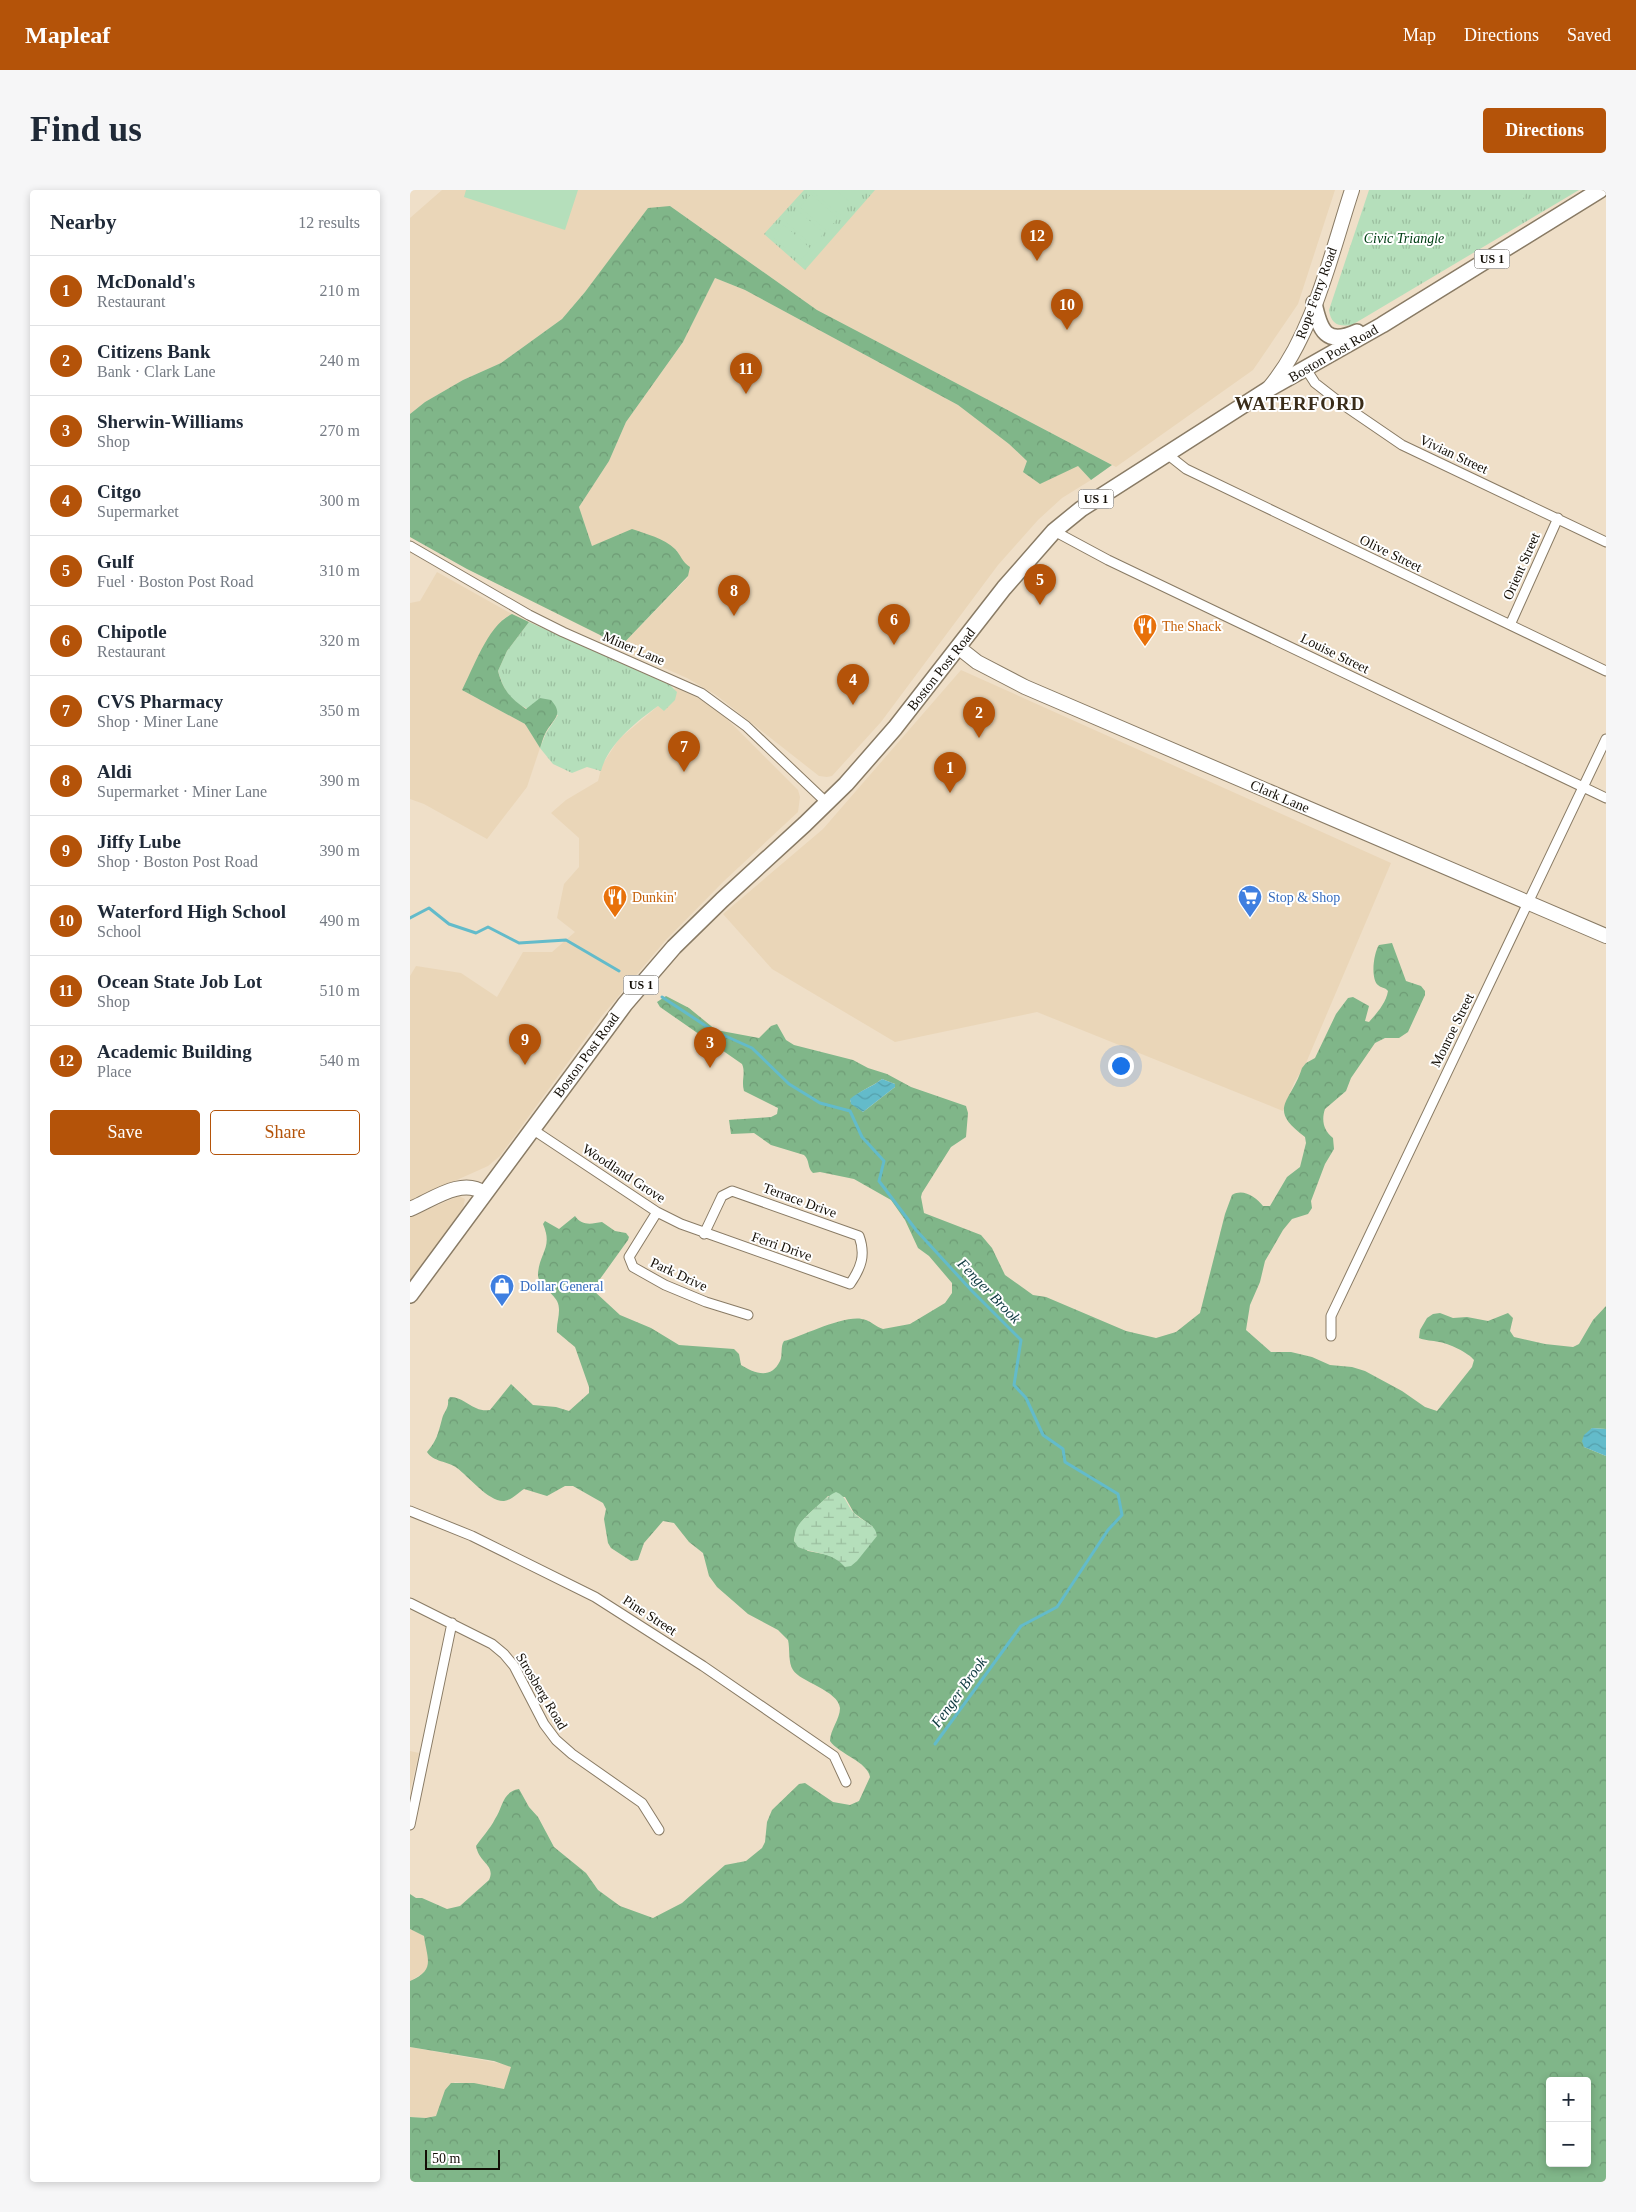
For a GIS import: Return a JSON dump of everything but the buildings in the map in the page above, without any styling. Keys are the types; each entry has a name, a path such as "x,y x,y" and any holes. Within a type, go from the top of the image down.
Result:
{"main road":[{"name":"Rope Ferry Road","path":"1267,390 1291,356 1307,324 1352,190"},
{"name":"Boston Post Road","path":"410,1296 616,1014 674,947 827,803 895,728 1004,588 1054,531 1081,509 1267,390 1382,325 1600,190"},
{"path":"1314,303 1318,322 1322,330 1332,337 1342,338 1367,327 1382,325"},
{"name":"Clark Lane","path":"958,647 977,662 1051,698 1606,936"},
{"path":"410,1209 460,1188 472,1187 484,1193"}],"street":[{"name":"Vivian Street","path":"1306,368 1315,382 1342,404 1402,445 1606,542"},
{"name":"Olive Street","path":"1167,454 1186,470 1606,671"},
{"name":"Orient Street","path":"1510,625 1558,518"},
{"name":"Louise Street","path":"1054,531 1108,560 1606,798"},
{"name":"Miner Lane","path":"410,546 529,615 701,693 746,726 827,803"},
{"name":"Monroe Street","path":"1331,1336 1331,1316 1530,902 1606,739"},
{"name":"Woodland Grove","path":"532,1130 657,1212 704,1234"},
{"name":"Terrace Drive","path":"704,1234 722,1196 732,1190 859,1236 864,1249 859,1272 850,1284"},
{"name":"Park Drive","path":"657,1212 629,1257 633,1267 665,1285 706,1302 748,1315"},
{"name":"Ferri Drive","path":"704,1234 850,1284"},
{"name":"Pine Street","path":"410,1511 472,1536 595,1597 703,1666 834,1756 846,1782"},
{"name":"Strosberg Road","path":"410,1603 492,1644 504,1654 514,1666 544,1724 556,1740 572,1754 642,1803 659,1830"},
{"path":"410,1825 452,1623"}],"shaded area":[{"path":"442,190 1335,190 1298,304 1253,370 1116,467 817,310 670,206 585,292 562,319 501,363 463,380 425,402 410,414 410,218"},
{"path":"715,278 745,290 958,405 1009,444 1027,461 1023,472 1078,466 1091,480 1062,498 1038,520 998,565 881,722 832,776 819,776 716,695 687,678 619,648 688,577 677,550 592,546 579,507 609,461 626,422 683,342"},
{"path":"437,572 512,614 503,619 462,690 525,724 540,748 527,787 487,839 424,804 410,799 410,603 420,601"},
{"path":"961,670 1391,863 1306,1063 1294,1083 1283,1111 1037,1012 895,1042 772,969 723,914 823,829"},
{"path":"670,685 706,702 727,719 798,790 800,797 798,812 724,881 665,941 601,1017 500,1156 488,1166 410,1201 410,976 416,966 461,973 497,997 523,952 552,952 575,932 557,918 564,884 579,867 579,838 551,813 566,800 598,781 602,765 619,739 658,706 664,710 675,688"},
{"path":"459,1196 465,1199 463,1208 410,1284 410,1217"},
{"path":"410,1751 419,1753 410,1791"},
{"path":"410,1929 424,1936 429,1967 425,1972 410,1981"},
{"path":"410,2047 504,2064 511,2067 510,2074 504,2089 455,2082 445,2090 439,2114 426,2118 410,2117"}],"green space":[{"path":"466,190 578,190 565,230 464,197"},
{"path":"804,190 875,190 805,270 764,234"},
{"path":"815,190 836,190 851,203 840,215 813,192"},
{"name":"Civic Triangle","path":"1369,190 1579,190 1352,325 1339,325 1331,319 1329,310"},
{"path":"1496,190 1528,190 1520,204"},
{"path":"811,194 838,218 827,231 800,207"},
{"path":"670,206 817,310 1112,465 1091,480 1078,466 1040,484 1023,472 1027,461 1009,444 958,405 745,290 715,278 683,342 626,422 609,461 579,507 592,546 632,529 671,545 690,567 688,576 619,648 600,635 467,569 410,537 410,414 425,402 463,380 501,363 562,319 585,292 648,208"},
{"path":"797,210 824,233 813,246 786,222"},
{"path":"784,225 811,249 800,261 773,237"},
{"path":"512,614 529,622 507,651 498,671 508,693 526,709 540,698 551,700 555,705 557,709 556,716 545,734 540,748 525,724 462,690 489,637 503,619"},
{"path":"529,622 670,685 677,692 675,700 664,711 658,706 624,734 610,752 601,771 587,767 572,773 553,764 540,748 546,733 558,715 536,711 519,705 507,693 498,671 507,651"},
{"path":"1392,943 1406,981 1421,986 1425,991 1425,995 1408,1032 1399,1038 1385,1038 1375,1043 1351,1078 1346,1091 1325,1109 1324,1125 1327,1132 1333,1138 1334,1149 1325,1164 1311,1201 1312,1208 1308,1214 1292,1219 1283,1230 1265,1261 1260,1282 1250,1305 1246,1330 1271,1352 1291,1352 1312,1357 1330,1365 1352,1367 1365,1371 1402,1391 1425,1407 1437,1411 1472,1367 1474,1360 1468,1354 1453,1346 1419,1338 1420,1330 1427,1318 1433,1314 1440,1313 1453,1318 1467,1317 1488,1321 1508,1313 1513,1318 1510,1331 1514,1337 1545,1344 1573,1347 1579,1344 1593,1320 1606,1306 1606,1429 1592,1428 1584,1447 1606,1456 1606,2182 410,2182 410,2117 426,2118 436,2116 445,2090 451,2083 474,2083 504,2089 511,2067 494,2061 410,2047 410,1981 424,1973 427,1968 428,1957 424,1936 410,1929 410,1894 447,1909 460,1906 489,1880 491,1875 489,1867 480,1856 476,1846 493,1823 509,1793 519,1789 529,1807 538,1817 554,1847 586,1873 598,1890 620,1906 653,1918 682,1903 725,1865 746,1861 762,1848 765,1842 767,1822 772,1810 799,1784 805,1783 833,1802 850,1805 859,1801 870,1777 859,1762 834,1746 830,1741 840,1712 838,1702 826,1691 793,1670 790,1663 788,1640 778,1630 748,1614 717,1587 709,1576 703,1553 689,1542 674,1523 663,1521 644,1543 638,1560 631,1561 611,1548 608,1543 604,1519 606,1509 603,1503 573,1486 565,1486 547,1496 524,1489 510,1499 498,1500 492,1498 457,1468 433,1458 427,1452 437,1437 450,1397 460,1399 479,1409 490,1410 511,1384 533,1405 556,1407 569,1411 589,1393 589,1387 575,1347 557,1332 559,1309 557,1301 538,1277 547,1238 543,1224 545,1221 559,1229 575,1216 584,1223 602,1222 615,1231 626,1233 629,1237 628,1240 595,1286 594,1291 620,1315 651,1328 679,1345 734,1349 739,1354 741,1365 762,1373 772,1371 776,1367 781,1359 784,1341 848,1319 858,1318 866,1320 883,1329 910,1324 945,1303 952,1293 952,1283 929,1256 918,1248 905,1220 891,1200 854,1179 820,1172 813,1173 804,1155 771,1145 754,1133 731,1134 729,1120 771,1117 777,1114 778,1108 744,1091 742,1064 660,1007 657,1002 666,996 689,1008 716,1030 759,1038 771,1026 777,1024 786,1040 794,1045 853,1060 868,1068 887,1074 911,1087 966,1106 968,1113 966,1137 951,1147 922,1193 924,1213 981,1235 992,1248 1005,1275 1033,1295 1046,1297 1126,1331 1156,1338 1176,1332 1200,1313 1225,1214 1232,1195 1236,1193 1249,1194 1263,1206 1270,1206 1287,1177 1300,1167 1306,1143 1305,1137 1287,1119 1284,1112 1285,1105 1302,1068 1306,1063 1315,1058 1336,1014 1348,998 1353,997 1369,1006 1365,1021 1369,1022 1383,1004 1388,991 1378,985 1373,971 1379,945","holes":["882,1079 895,1084 895,1087 863,1112 850,1101 857,1094","828,1496 845,1497 854,1513 873,1527 838,1559 829,1555 808,1551 794,1541 802,1521"]},
{"path":"836,1492 845,1499 858,1517 874,1528 877,1536 857,1561 851,1566 845,1567 829,1556 798,1547 794,1541 796,1529 800,1523 822,1502"}],"water":[{"path":"882,1079 895,1084 895,1087 863,1112 851,1104 850,1099"},
{"path":"1592,1428 1606,1429 1606,1456 1584,1447 1582,1441 1584,1435"}],"waterway":[{"name":"Fenger Brook","path":"410,918 429,908 449,924 476,933 488,927 519,943 566,940 619,971"},
{"name":"Fenger Brook","path":"662,997 712,1030 752,1048 789,1084 820,1103 850,1111 862,1137 884,1161 879,1181 916,1230 972,1291 1021,1340 1014,1385 1026,1398 1043,1435 1063,1449 1065,1462 1118,1494 1122,1515 1108,1530 1057,1607 1021,1626 935,1744"}],"place":[{"name":"Academic Building","path":"1037,261"},
{"name":"Waterford High School","path":"1067,330"},
{"name":"Ocean State Job Lot","path":"746,394"},
{"name":"Gulf","path":"1040,605"},
{"name":"Aldi","path":"734,616"},
{"name":"Chipotle","path":"894,645"},
{"name":"The Shack","path":"1145,647"},
{"name":"Citgo","path":"853,705"},
{"name":"Citizens Bank","path":"979,738"},
{"name":"CVS Pharmacy","path":"684,772"},
{"name":"McDonald's","path":"950,793"},
{"name":"Dunkin'","path":"615,918"},
{"name":"Stop & Shop","path":"1250,918"},
{"name":"Jiffy Lube","path":"525,1065"},
{"name":"Sherwin-Williams","path":"710,1068"},
{"name":"Dollar General","path":"502,1307"}],"district":[{"name":"WATERFORD","path":"1300,403"}]}
